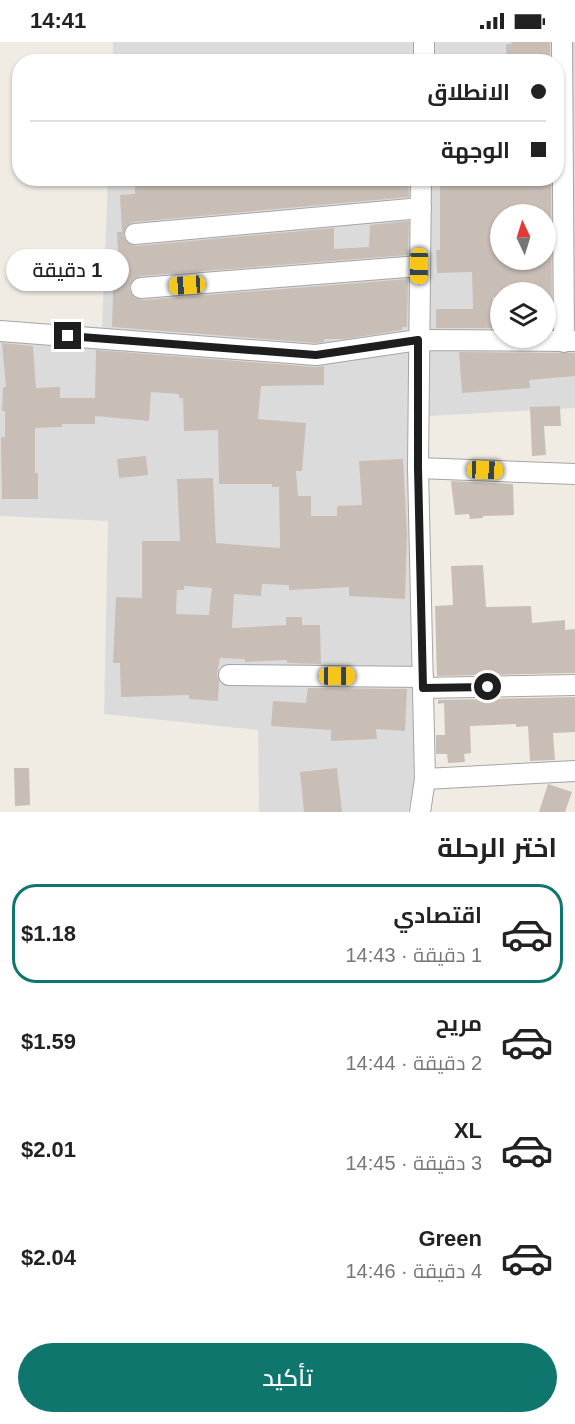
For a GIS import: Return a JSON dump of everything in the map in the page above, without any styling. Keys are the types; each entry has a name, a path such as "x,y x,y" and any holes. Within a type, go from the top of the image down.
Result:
{"street":[{"path":"420,812 425,779 418,468 421,186"},
{"path":"0,331 316,355 418,340 570,342 562,186"},
{"path":"135,234 421,208"},
{"path":"141,288 419,266"},
{"path":"418,468 575,474"},
{"path":"229,675 575,685"},
{"path":"425,779 575,771"}],"shaded area":[{"path":"113,42 575,42 575,408 412,417 416,773 408,812 259,812 258,730 104,714 108,521 0,516 0,323 102,327 108,186 564,186 564,54 113,54"}],"building":[{"path":"511,42 550,42 550,54 507,54 506,44 512,44"},
{"path":"135,186 408,186 409,197 134,222 128,225 123,234 126,241 136,246 334,228 334,249 369,247 370,225 409,221 408,255 140,276 134,279 129,288 132,295 142,300 408,279 407,327 402,327 402,330 345,339 324,339 324,342 316,343 112,327 114,255 118,255 117,232 122,232 120,195 135,194"},
{"path":"440,186 551,186 551,204 490,204 490,270 552,270 552,282 490,282 490,328 436,328 436,309 473,309 472,272 437,273 436,250 440,250"},
{"path":"2,343 33,346 36,388 60,387 60,398 95,398 96,350 324,366 324,385 261,386 258,419 306,423 302,471 296,471 298,496 311,496 311,516 337,516 337,506 362,505 359,461 403,459 407,534 405,599 349,596 349,587 289,590 289,585 262,584 261,596 234,594 232,628 286,625 286,617 302,617 302,625 320,625 321,664 287,663 287,660 245,662 245,659 220,658 217,674 218,701 189,699 189,695 121,697 120,663 113,663 116,597 142,598 142,541 180,541 177,479 213,478 216,543 280,548 279,487 272,487 272,484 219,484 218,430 184,431 183,398 179,398 179,394 151,392 149,421 95,416 95,424 62,424 62,427 35,428 35,473 38,473 38,499 2,499 1,437 5,437 5,411 2,411 3,387 6,387","holes":["184,586 212,588 209,615 176,614 177,590 184,590"]},
{"path":"459,352 575,353 575,376 529,380 530,388 462,393"},
{"path":"560,406 561,426 544,426 546,455 532,456 530,407"},
{"path":"146,456 148,475 119,478 117,459"},
{"path":"451,481 513,484 514,515 483,516 483,518 470,519 469,514 455,515"},
{"path":"483,565 486,607 531,606 532,623 565,620 565,630 575,629 575,673 437,676 435,606 453,605 451,566"},
{"path":"308,688 407,689 405,731 376,729 377,739 331,741 331,730 271,726 273,701 306,703"},
{"path":"575,697 575,732 553,733 555,760 530,761 528,726 516,727 516,724 470,726 471,753 464,754 465,762 448,763 447,754 436,754 436,735 445,735 444,703 438,704 438,700"},
{"path":"14,768 29,768 30,805 15,806"},
{"path":"337,768 342,812 304,812 300,772"},
{"path":"548,784 572,792 565,812 539,812"}],"route":[{"path":"68,336 316,355 418,340 418,468 423,688 488,687"}]}
